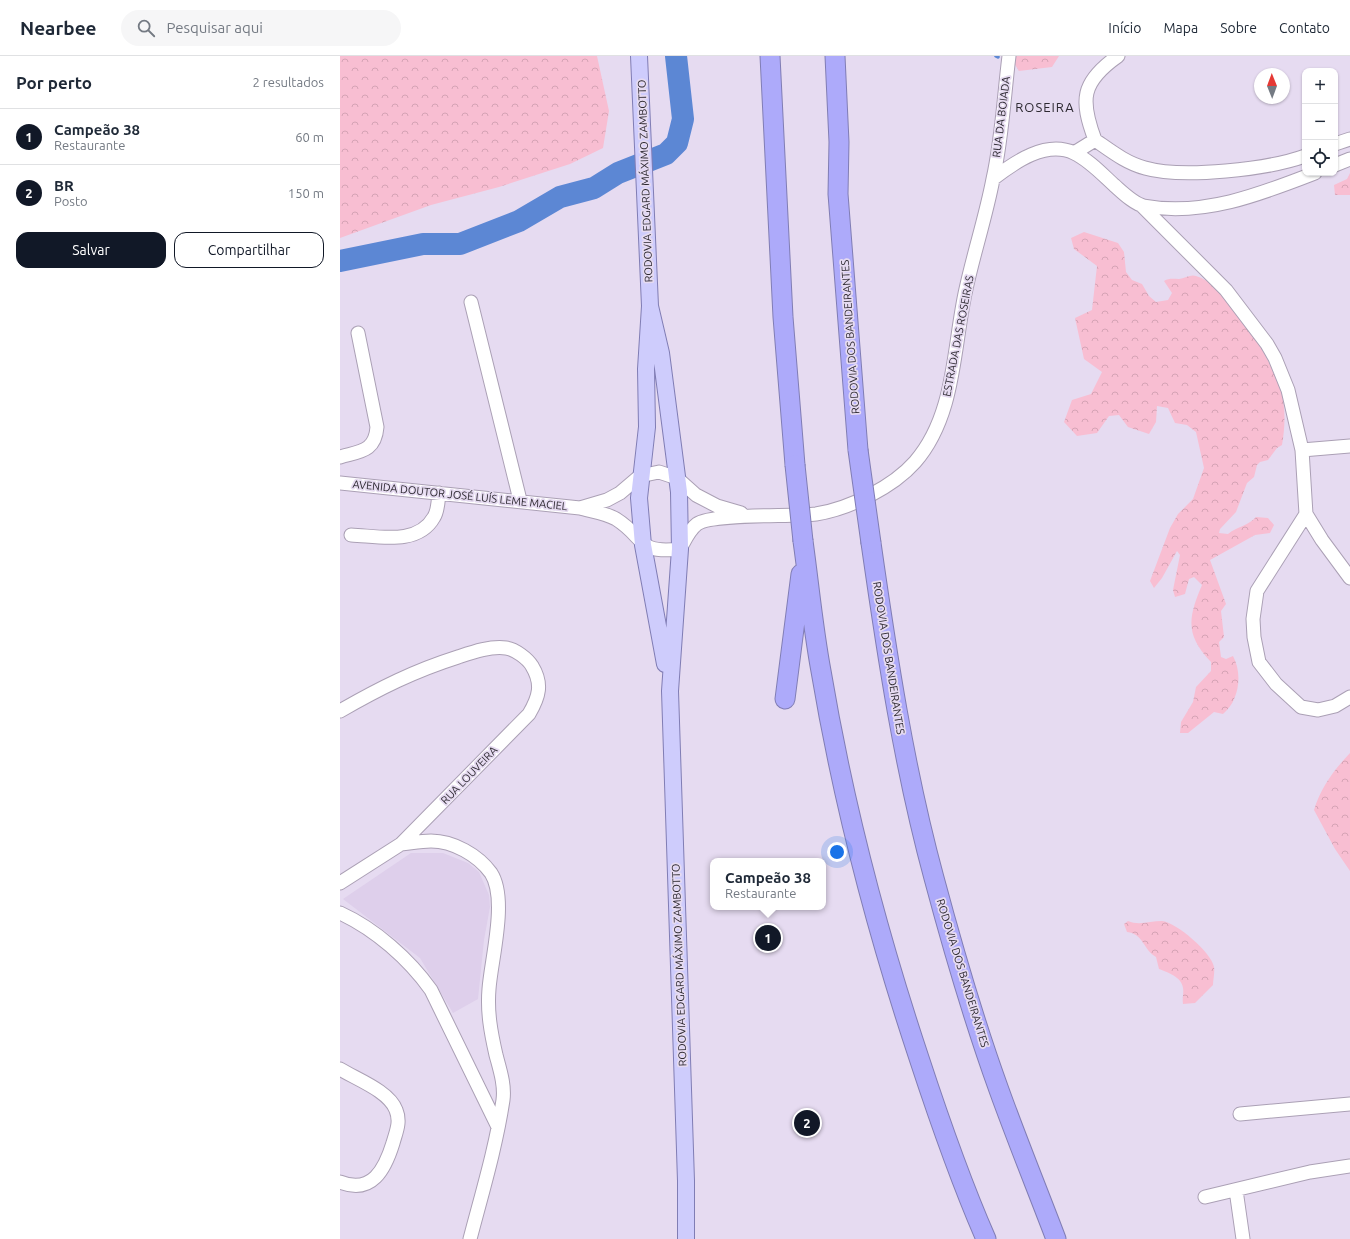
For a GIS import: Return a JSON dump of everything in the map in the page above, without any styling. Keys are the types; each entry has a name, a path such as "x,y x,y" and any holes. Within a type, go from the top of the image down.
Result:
{"highway":[{"path":"770,56 783,317 795,465 820,670 850,818 875,914 901,1003 956,1168 986,1239"},
{"name":"RODOVIA DOS BANDEIRANTES","path":"835,56 839,142 838,194 858,450 892,680 910,778 934,877 956,954 999,1088 1056,1239"},
{"path":"786,699 804,544"}],"main road":[{"name":"RODOVIA EDGARD MÁXIMO ZAMBOTTO","path":"639,56 650,306 646,369 647,426 640,476 639,498 643,545 654,594 670,691"},
{"name":"RODOVIA EDGARD MÁXIMO ZAMBOTTO","path":"650,306 661,353 677,478 680,549 670,691 686,1180 686,1239"}],"street":[{"name":"RUA DA BOIADA","path":"994,178 1009,56"},
{"path":"1118,56 1102,68 1088,91 1085,104 1087,117 1095,140 1123,160 1146,168 1169,172 1207,173 1259,166 1302,157"},
{"path":"1338,143 1350,139"},
{"path":"1074,153 1095,140"},
{"path":"994,178 1027,155 1055,150 1074,153 1096,169 1123,193 1142,206 1226,290 1276,358 1288,390 1302,450 1306,514 1322,540 1350,578"},
{"path":"1338,164 1350,160"},
{"path":"1142,206 1170,209 1217,204 1256,196 1307,176"},
{"name":"ESTRADA DAS ROSEIRAS","path":"680,549 690,531 705,520 716,517 758,517 817,514 854,503 893,482 915,462 942,414 951,383 966,291 994,178"},
{"path":"470,302 520,500"},
{"path":"340,457 369,448 376,437 377,427 358,333"},
{"path":"1302,450 1350,446"},
{"path":"640,476 659,472 677,478"},
{"name":"AVENIDA DOUTOR JOSÉ LUÍS LEME MACIEL","path":"580,508 606,500 620,493 640,476"},
{"name":"ESTRADA DAS ROSEIRAS","path":"677,478 696,495 717,506 758,517"},
{"name":"AVENIDA DOUTOR JOSÉ LUÍS LEME MACIEL","path":"340,483 520,500 580,508 615,519 643,545"},
{"path":"351,535 404,537 417,533 428,526 435,516 439,493"},
{"path":"1306,514 1257,591 1254,637 1259,662 1276,684 1301,707 1318,710 1335,706 1350,697"},
{"path":"643,545 654,550 680,549"},
{"name":"RUA LOUVEIRA","path":"340,711 398,679 471,653 495,648 507,648 529,660 538,676 539,691 536,703 530,714 401,844 340,883"},
{"path":"401,844 433,841 457,847 480,860 492,874 497,896 496,942 489,989 488,1014 503,1090 498,1127 470,1239"},
{"path":"340,913 372,932 421,976 430,990 498,1127"},
{"path":"340,1069 374,1088 388,1099 396,1110 399,1123 384,1168 376,1178 369,1183 358,1185 340,1182"},
{"path":"1240,1114 1350,1104"},
{"path":"1205,1197 1310,1172 1350,1166"},
{"path":"1236,1190 1243,1239"}],"shaded area":[{"path":"411,853 443,853 468,863 479,872 489,895 490,907 484,940 478,999 453,1013 420,958 343,899"}],"green space":[{"path":"340,56 597,56 609,111 603,148 570,164 499,187 431,205 340,238"},
{"path":"1015,56 1059,56 1052,67 1019,71 1014,63"},
{"path":"1350,173 1350,195 1335,195 1334,185 1347,179"},
{"path":"1084,232 1118,243 1124,252 1126,272 1132,280 1142,284 1149,296 1156,302 1168,300 1172,293 1164,281 1190,276 1196,276 1208,282 1222,293 1235,308 1259,343 1276,378 1283,398 1284,432 1282,445 1277,448 1268,460 1260,462 1257,465 1254,477 1247,483 1236,512 1220,529 1219,533 1228,534 1256,517 1268,518 1274,525 1270,533 1255,535 1210,560 1226,604 1221,611 1224,637 1219,642 1221,657 1226,659 1233,656 1236,663 1238,671 1238,687 1236,695 1233,702 1223,714 1214,712 1188,733 1180,733 1181,722 1193,702 1196,687 1211,671 1211,662 1197,643 1193,634 1192,626 1194,607 1202,585 1194,577 1189,579 1185,594 1175,597 1173,590 1180,555 1177,551 1162,578 1154,588 1150,581 1170,528 1178,514 1193,499 1204,468 1196,432 1187,425 1175,423 1168,408 1157,406 1156,422 1149,434 1128,427 1119,415 1109,416 1097,433 1077,436 1064,422 1072,400 1091,394 1102,372 1084,359 1075,318 1092,310 1097,266 1074,249 1071,238"},
{"path":"1350,753 1350,871 1335,849 1314,810 1320,794 1329,779"},
{"path":"1128,921 1140,923 1162,921 1184,932 1207,954 1212,961 1214,967 1213,985 1195,1003 1183,1004 1182,984 1174,976 1159,969 1156,957 1148,950 1137,936 1133,933 1127,932 1124,924"}],"waterway":[{"path":"340,261 423,244 460,244 519,221 560,197 594,188 618,173 666,154 677,143 683,119 676,56"}],"place":[{"name":"Campeão 38","path":"768,938"},
{"name":"BR","path":"807,1123"}],"district":[{"name":"ROSEIRA","path":"1045,107"}]}
